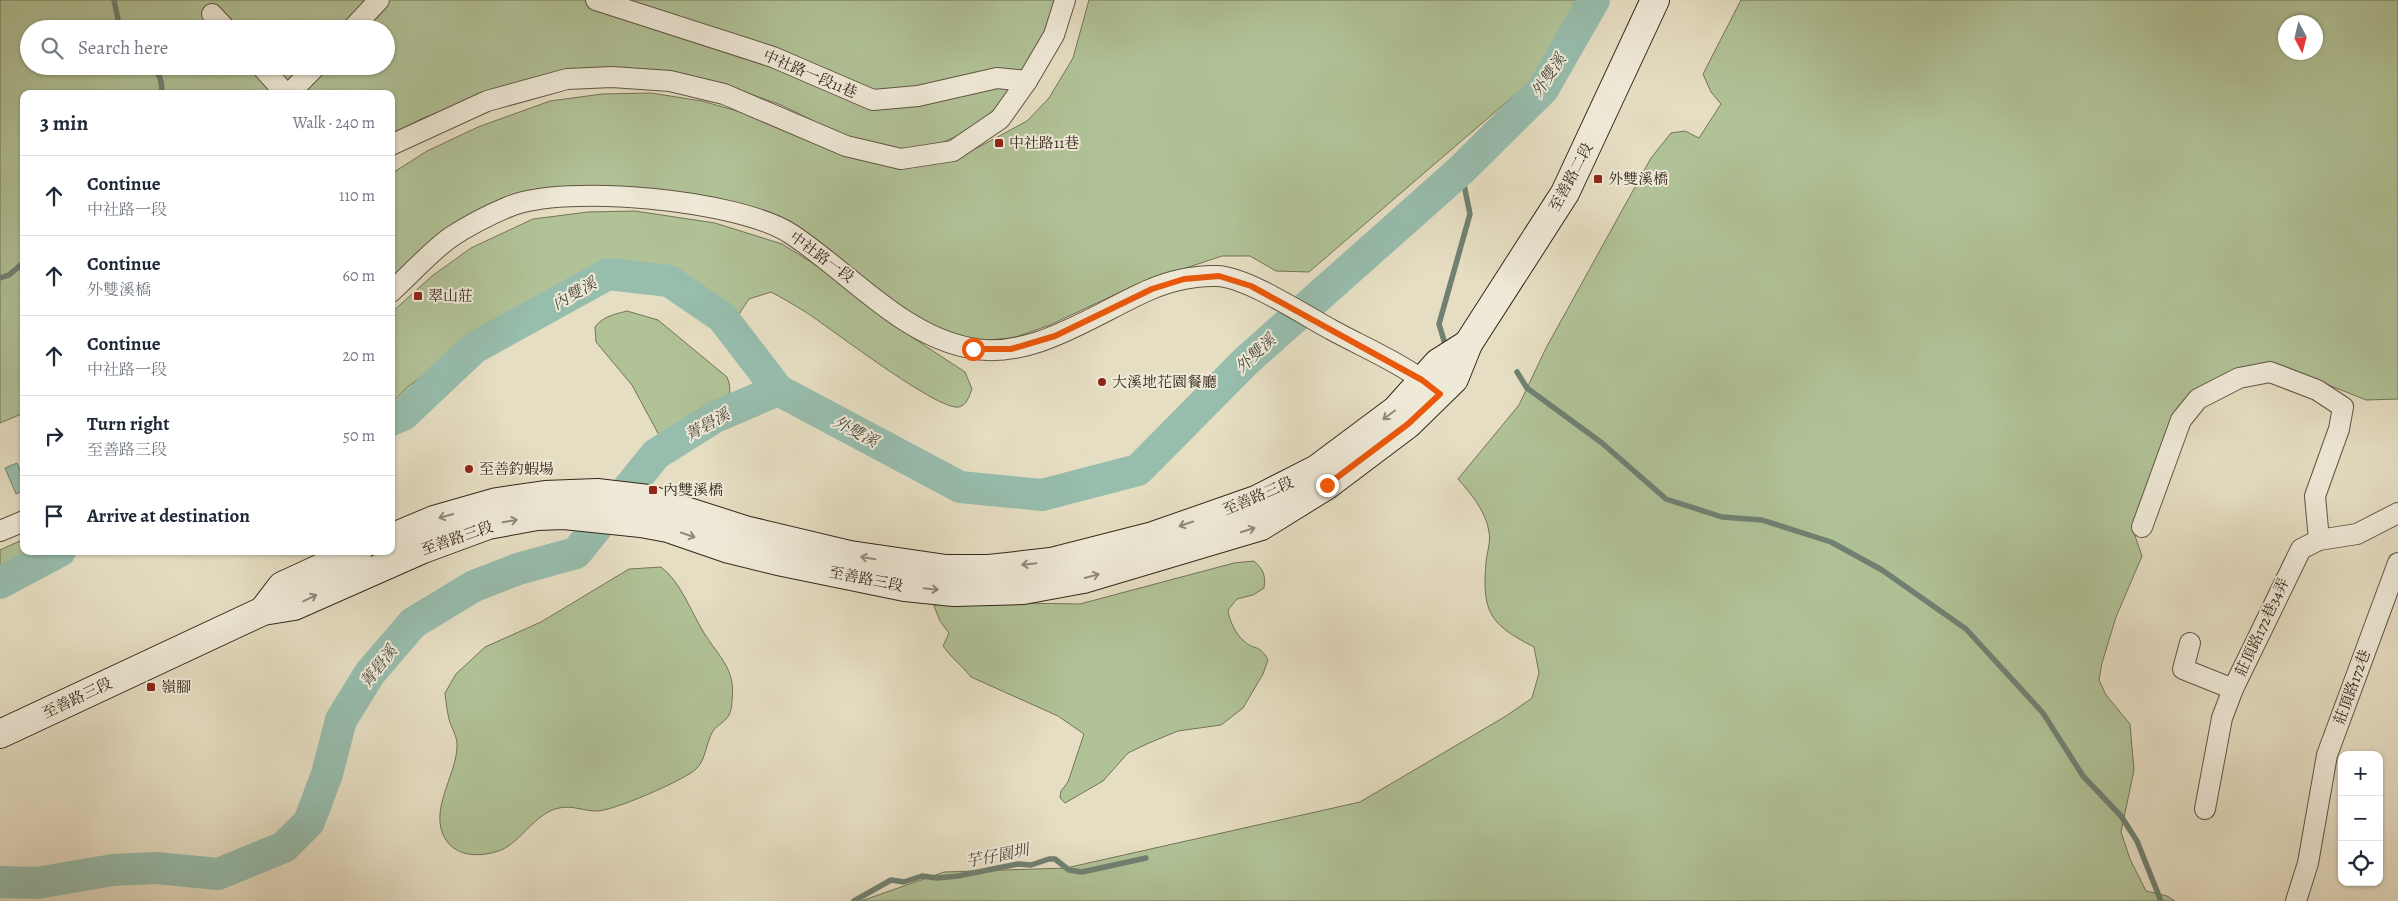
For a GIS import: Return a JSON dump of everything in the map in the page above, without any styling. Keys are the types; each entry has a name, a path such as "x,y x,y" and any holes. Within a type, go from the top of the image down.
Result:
{"street":[{"path":"360,20 379,0"},
{"name":"中社路一段11巷","path":"596,0 773,57 873,100 918,96 997,78 1028,80"},
{"path":"395,143 487,101 567,79 612,78 670,81 724,94 846,146 902,159 954,151 1000,119 1028,80 1054,35 1064,0"},
{"name":"至善路二段","path":"1422,381 1438,363 1468,344 1565,194 1655,0"},
{"path":"212,14 218,20"},
{"path":"270,75 284,90"},
{"path":"292,90 307,75"},
{"name":"中社路一段","path":"395,288 451,237 510,206 552,198 606,197 678,200 739,212 787,231 830,260 901,318 935,338 973,349 1011,349 1055,336 1152,289 1184,279 1219,276 1251,286 1422,381"},
{"path":"2142,528 2181,420 2198,399 2239,378 2270,372 2317,390 2343,407 2339,429 2315,496 2319,540"},
{"name":"至善路三段","path":"395,536 434,520 497,502 545,495 596,505 644,511 668,528 729,549 905,587 954,592 1023,590 1083,579 1261,526 1327,485 1408,424 1422,381"},
{"name":"至善路三段","path":"0,734 263,611 294,606 423,549 488,525 537,516 564,514 596,505"},
{"name":"莊頂路172巷34弄","path":"2204,810 2222,718 2233,689 2293,562 2301,549 2319,540 2357,534 2398,513"},
{"path":"0,531 20,523"},
{"name":"至善路三段","path":"263,611 282,586 349,555"},
{"name":"莊頂路172巷","path":"2296,901 2308,863 2327,755 2398,563"},
{"path":"2190,643 2183,669 2233,689"}],"shaded area":[{"path":"0,0 1057,0 1052,20 1029,64 993,111 964,133 941,143 906,150 886,149 852,140 781,105 721,84 504,86 421,119 395,133 395,90 20,90 20,415 0,423"},
{"path":"1089,0 1576,0 1537,76 1309,272 1276,271 1250,256 1222,256 1135,285 1050,325 1010,339 976,341 933,330 793,226 558,189 395,277 395,171 427,151 478,127 550,101 602,94 651,93 702,101 755,116 808,135 950,159 979,147 1027,121 1049,98 1073,58"},
{"path":"1741,0 2398,0 2398,399 2366,400 2291,370 2194,394 2175,411 2135,519 2133,530 2142,556 2116,617 2102,663 2099,680 2106,695 2130,724 2134,770 2121,832 2130,859 2146,891 2167,896 2175,901 861,901 944,872 1066,868 1360,802 1506,716 1532,698 1539,673 1534,647 1507,631 1492,615 1485,593 1486,562 1490,539 1487,524 1477,503 1458,479 1519,405 1546,348 1651,158 1671,133 1685,131 1699,138 1721,104 1711,92 1703,74"},
{"path":"635,211 715,223 782,244 827,272 883,318 965,372 972,389 967,400 959,407 947,405 929,396 882,366 804,311 771,292 749,299 739,314 718,307 696,289 670,278 644,269 617,266 584,276 459,347 395,399 395,309 432,276 471,248 533,219 588,212"},
{"path":"627,311 658,320 727,377 730,387 725,402 666,439 659,435 632,385 596,342 595,327 598,323 610,316"},
{"path":"17,463 20,470 20,492 16,494 5,468"},
{"path":"20,541 20,555 40,555 0,573 0,550"},
{"path":"1254,561 1263,573 1265,579 1264,588 1253,595 1237,599 1228,610 1231,623 1238,635 1248,644 1262,651 1268,660 1263,674 1243,708 1221,725 1178,731 1128,753 1103,781 1065,803 1060,798 1061,791 1068,782 1084,734 1058,716 971,677 943,646 949,633 940,621 934,606 947,602 1080,604 1234,563"},
{"path":"661,567 680,589 704,633 725,664 733,689 730,712 727,718 713,731 704,756 696,769 648,794 604,810 591,811 569,807 550,811 535,821 515,841 501,850 479,855 464,853 451,846 441,829 440,817 441,805 456,756 457,741 449,719 445,693 456,674 485,647 541,622 629,569"}],"waterway":[{"path":"114,0 118,20"},
{"name":"外雙溪","path":"395,418 403,415 474,348 608,274 669,281 722,317 778,390 960,487 1042,495 1138,470 1246,361 1461,170 1543,89 1594,0"},
{"path":"158,75 162,90"},
{"path":"1445,344 1439,324 1470,214 1461,170"},
{"path":"0,278 9,275 20,265"},
{"path":"1517,372 1527,388 1602,443 1666,499 1722,517 1762,520 1831,542 1882,570 1966,629 2043,713 2083,776 2121,816 2137,841 2161,901"},
{"name":"菁礐溪","path":"0,882 37,883 113,870 156,868 218,874 284,847 309,822 327,774 341,720 370,673 413,623 474,586 518,569 576,553 656,454 715,417 778,390"},
{"path":"395,408 403,415"},
{"name":"內雙溪","path":"0,583 52,555"},
{"name":"芋仔園圳","path":"854,901 891,880 904,882 922,876 937,878 958,876 1018,864 1031,865 1049,859 1055,859 1069,870 1082,872 1146,858"}],"place":[{"name":"中社路11巷","path":"999,143"},
{"name":"外雙溪橋","path":"1598,179"},
{"name":"翠山莊","path":"418,296"},
{"name":"大溪地花園餐廳","path":"1102,382"},
{"name":"至善釣蝦場","path":"469,469"},
{"name":"內雙溪橋","path":"653,490"},
{"name":"嶺腳","path":"151,687"}],"route":[{"path":"973,349 1011,349 1055,336 1152,289 1184,279 1219,276 1251,286 1422,380 1440,394 1408,424 1327,485"}]}
